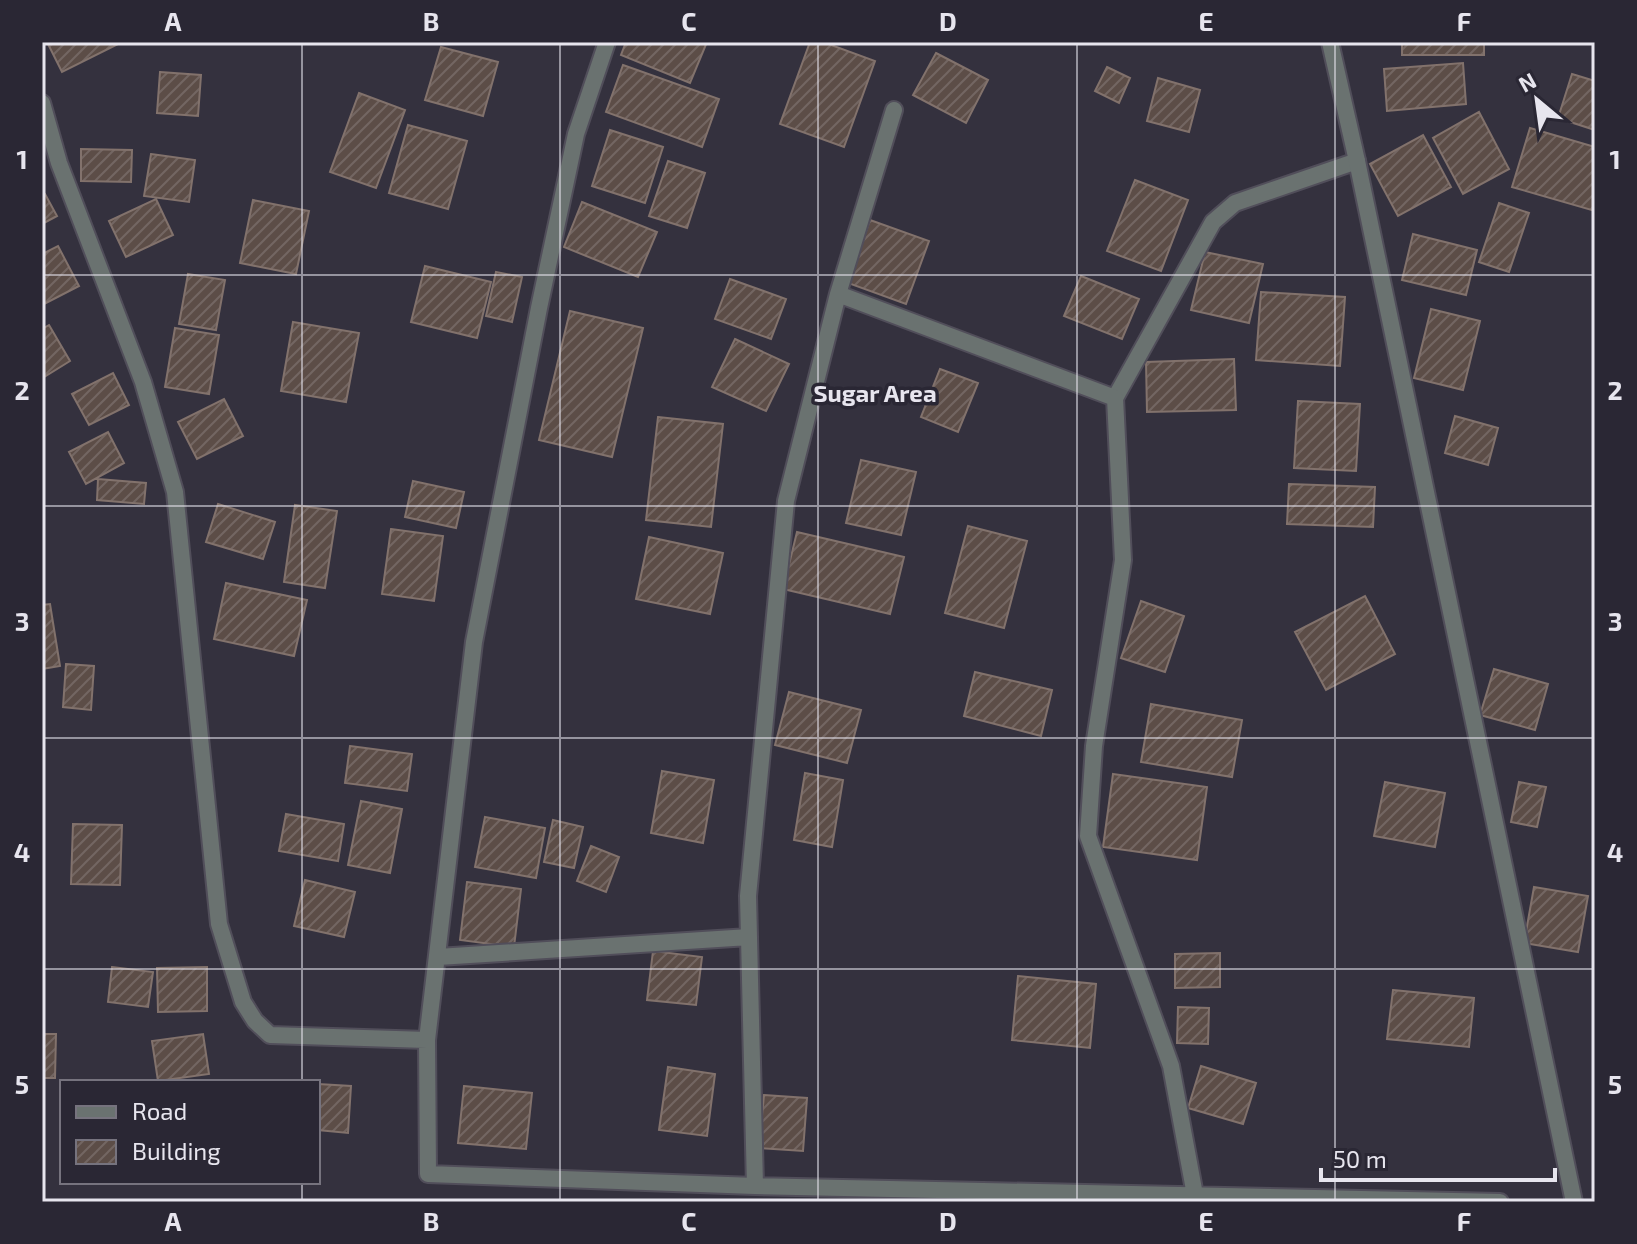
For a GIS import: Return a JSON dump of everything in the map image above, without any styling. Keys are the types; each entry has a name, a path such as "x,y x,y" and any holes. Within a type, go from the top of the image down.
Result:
{"street":[{"path":"607,42 576,134 474,642 427,1040 428,1174 755,1186 1500,1202"},
{"path":"1330,42 1574,1202"},
{"path":"42,103 59,163 143,382 175,492 219,924 243,1002 255,1021 270,1035 427,1040"},
{"path":"755,1186 748,896 786,501 838,294 894,110"},
{"path":"1195,1195 1171,1066 1088,836 1094,746 1123,560 1115,398 1213,222 1235,203 1357,161"},
{"path":"838,294 1115,398"},
{"path":"438,957 749,937"}],"building":[{"path":"47,42 117,42 118,44 62,72"},
{"path":"626,42 707,42 690,83 621,55"},
{"path":"810,42 823,42 875,61 844,147 780,124"},
{"path":"1402,42 1484,42 1484,55 1402,55"},
{"path":"441,47 498,62 483,116 425,100"},
{"path":"936,53 988,80 966,123 913,95"},
{"path":"1463,63 1466,104 1387,111 1384,69"},
{"path":"623,65 719,99 702,147 606,112"},
{"path":"1107,67 1130,78 1119,103 1095,91"},
{"path":"160,72 201,75 198,116 157,113"},
{"path":"1572,74 1595,81 1595,130 1558,118"},
{"path":"1158,78 1200,90 1189,132 1147,121"},
{"path":"359,93 405,110 376,188 330,172"},
{"path":"1479,112 1509,169 1463,194 1433,138"},
{"path":"408,125 467,141 448,209 389,193"},
{"path":"1530,128 1595,147 1595,211 1512,187"},
{"path":"610,130 663,147 645,203 592,186"},
{"path":"1423,135 1451,187 1398,216 1370,164"},
{"path":"81,149 132,150 131,182 81,181"},
{"path":"151,154 195,160 189,202 144,196"},
{"path":"668,161 705,173 687,228 649,216"},
{"path":"1135,180 1188,200 1161,271 1107,251"},
{"path":"45,194 57,216 42,224 42,195"},
{"path":"156,199 173,235 126,257 109,221"},
{"path":"253,200 309,211 296,274 240,263"},
{"path":"582,202 657,232 638,277 564,247"},
{"path":"1499,203 1529,213 1509,272 1479,262"},
{"path":"870,220 929,241 906,304 848,283"},
{"path":"1413,234 1477,250 1466,295 1402,280"},
{"path":"58,246 79,286 42,305 42,254"},
{"path":"1205,252 1263,264 1249,323 1191,310"},
{"path":"425,266 491,282 477,338 411,322"},
{"path":"496,272 522,277 512,322 486,316"},
{"path":"188,274 225,280 216,330 179,324"},
{"path":"1081,276 1139,299 1122,339 1064,316"},
{"path":"730,279 786,299 771,339 715,319"},
{"path":"1261,292 1345,297 1340,366 1256,360"},
{"path":"1431,309 1480,321 1463,390 1414,378"},
{"path":"570,311 643,328 612,457 539,440"},
{"path":"293,322 359,333 346,402 281,391"},
{"path":"49,325 70,361 44,377 42,329"},
{"path":"175,328 219,335 209,394 165,387"},
{"path":"735,339 789,364 766,411 712,387"},
{"path":"1234,359 1236,410 1147,412 1146,362"},
{"path":"940,369 978,383 958,432 921,417"},
{"path":"113,373 129,405 89,425 72,394"},
{"path":"224,399 243,436 197,459 178,422"},
{"path":"1298,401 1360,404 1356,471 1294,468"},
{"path":"1455,416 1498,428 1488,465 1445,453"},
{"path":"658,417 723,424 711,527 646,520"},
{"path":"108,432 124,463 86,484 69,452"},
{"path":"861,460 916,472 901,535 846,523"},
{"path":"98,479 146,483 144,504 97,500"},
{"path":"413,481 464,492 456,528 405,517"},
{"path":"1289,484 1375,487 1373,527 1287,524"},
{"path":"218,504 275,522 263,559 206,542"},
{"path":"295,505 337,511 325,588 284,582"},
{"path":"968,526 1027,541 1004,628 945,613"},
{"path":"391,529 443,536 434,601 382,594"},
{"path":"797,532 904,557 890,614 783,589"},
{"path":"649,537 723,553 710,614 636,599"},
{"path":"226,583 307,600 294,656 214,639"},
{"path":"1365,596 1395,654 1326,690 1295,632"},
{"path":"1141,601 1184,616 1165,672 1121,658"},
{"path":"50,604 60,666 42,669 42,605"},
{"path":"66,664 94,666 91,710 63,707"},
{"path":"1494,669 1548,684 1535,730 1480,715"},
{"path":"975,672 1052,690 1041,736 964,716"},
{"path":"789,692 861,710 847,763 775,745"},
{"path":"1151,704 1242,720 1232,777 1141,762"},
{"path":"350,746 412,754 407,791 345,783"},
{"path":"662,771 714,780 703,843 651,833"},
{"path":"805,773 843,780 832,847 794,840"},
{"path":"1113,774 1207,787 1197,860 1103,847"},
{"path":"1385,782 1445,793 1435,847 1374,836"},
{"path":"1519,782 1546,787 1537,827 1511,822"},
{"path":"361,801 402,809 390,873 348,865"},
{"path":"286,814 344,824 338,861 279,851"},
{"path":"485,817 545,828 536,878 475,867"},
{"path":"553,820 583,827 574,868 544,862"},
{"path":"73,824 122,825 120,885 71,884"},
{"path":"591,846 619,857 606,892 577,881"},
{"path":"305,880 355,892 344,937 294,926"},
{"path":"467,882 521,889 514,947 460,940"},
{"path":"1534,887 1588,896 1578,952 1524,943"},
{"path":"653,951 702,957 696,1005 647,1000"},
{"path":"1220,953 1220,987 1175,988 1175,954"},
{"path":"112,967 153,972 148,1007 108,1002"},
{"path":"207,967 207,1011 158,1012 157,968"},
{"path":"1018,976 1096,984 1090,1048 1012,1040"},
{"path":"1393,990 1474,998 1469,1047 1387,1039"},
{"path":"1178,1007 1209,1008 1208,1044 1177,1043"},
{"path":"42,1034 56,1034 55,1078 42,1078"},
{"path":"203,1034 209,1074 158,1080 152,1041"},
{"path":"1201,1066 1256,1083 1243,1124 1188,1108"},
{"path":"668,1067 715,1074 707,1136 659,1130"},
{"path":"320,1084 351,1086 348,1133 320,1130"},
{"path":"464,1086 532,1093 526,1149 458,1143"},
{"path":"764,1095 807,1098 803,1151 759,1148"}],"district":[{"name":"Sugar Area","path":"875,392"}]}
